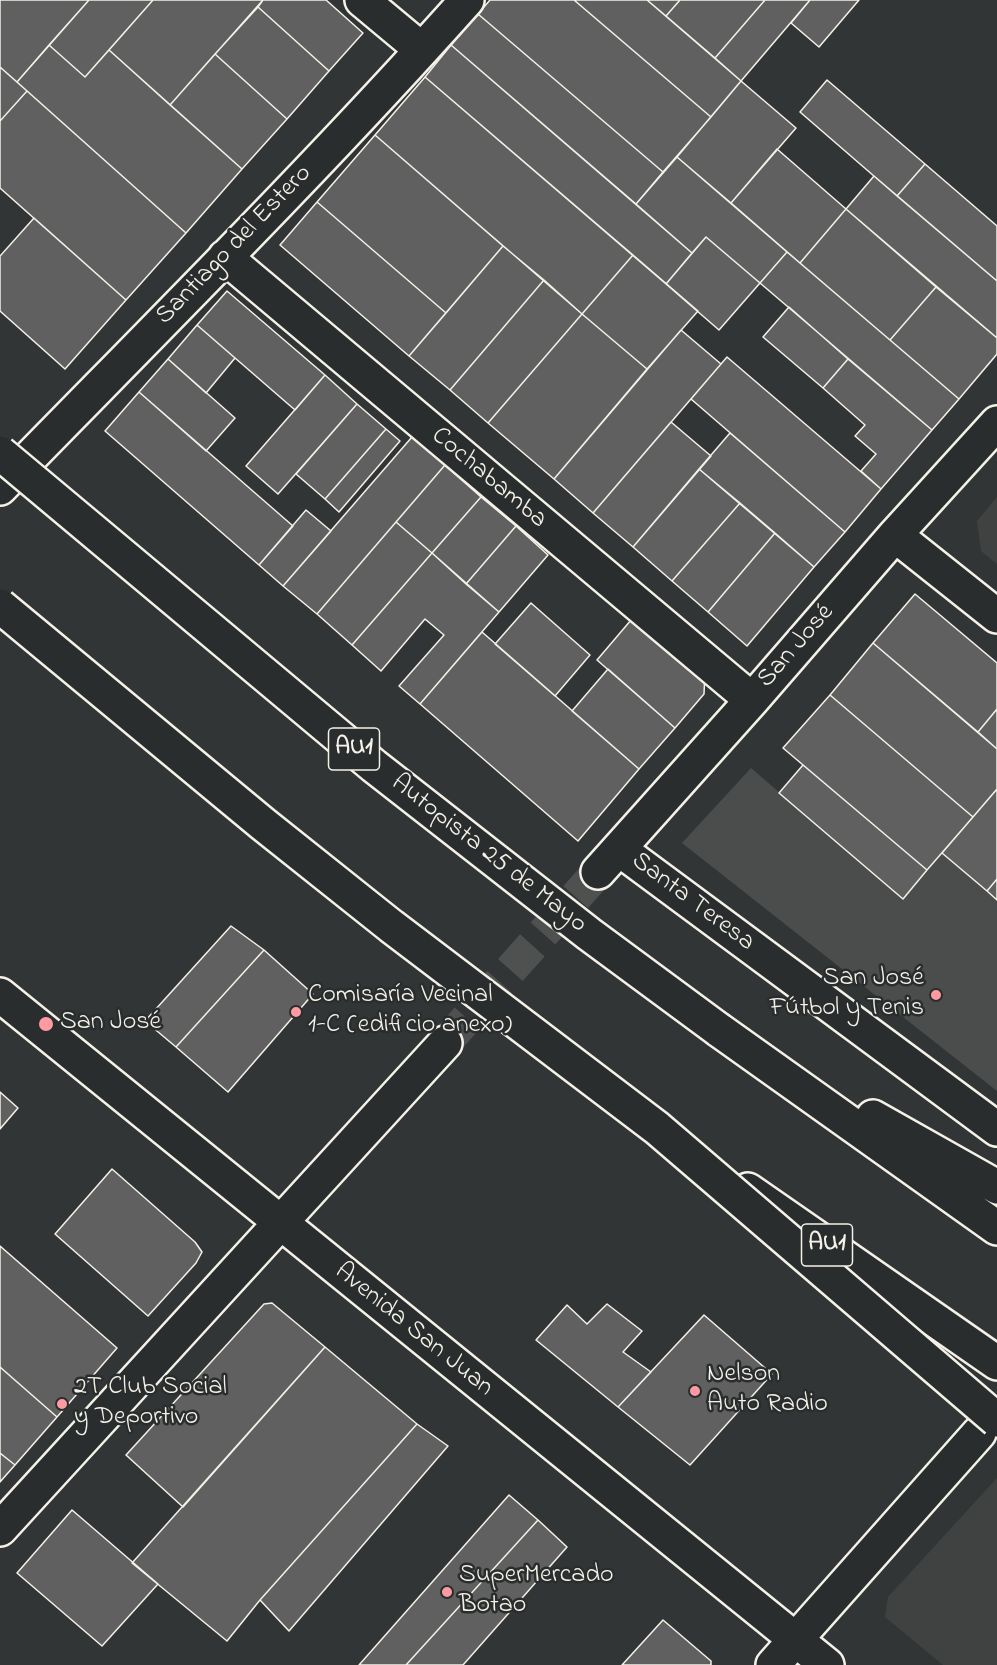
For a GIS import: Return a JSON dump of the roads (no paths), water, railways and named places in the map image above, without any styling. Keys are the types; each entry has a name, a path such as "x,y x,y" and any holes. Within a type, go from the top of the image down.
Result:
{"main road":[{"path":"362,0 422,50"},
{"name":"Santiago del Estero","path":"0,488 225,257 467,0"},
{"name":"Cochabamba","path":"225,257 752,700"},
{"name":"San José","path":"608,860 997,423"},
{"name":"Autopista 25 de Mayo","path":"0,453 374,766 590,934 719,1030 997,1228"},
{"path":"895,535 997,616"},
{"name":"AU1","path":"0,606 263,824 382,919 657,1128 997,1363"},
{"name":"Santa Teresa","path":"608,860 997,1129"},
{"name":"Avenida San Juan","path":"0,995 827,1665"},
{"path":"719,1030 997,1187"},
{"path":"0,1529 445,1043"},
{"path":"657,1128 988,1426 773,1665"}],"tunnel":[{"path":"445,1043 598,872"}],"place":[{"name":"San José Fútbol y Tenis","path":"936,995"},
{"name":"Comisaría Vecinal 1-C (edificio anexo)","path":"296,1012"},
{"name":"San José","path":"46,1024"},
{"name":"Nelson Auto Radio","path":"695,1391"},
{"name":"2T Club Social y Deportivo","path":"62,1404"},
{"name":"SuperMercado Botao","path":"447,1592"}]}
